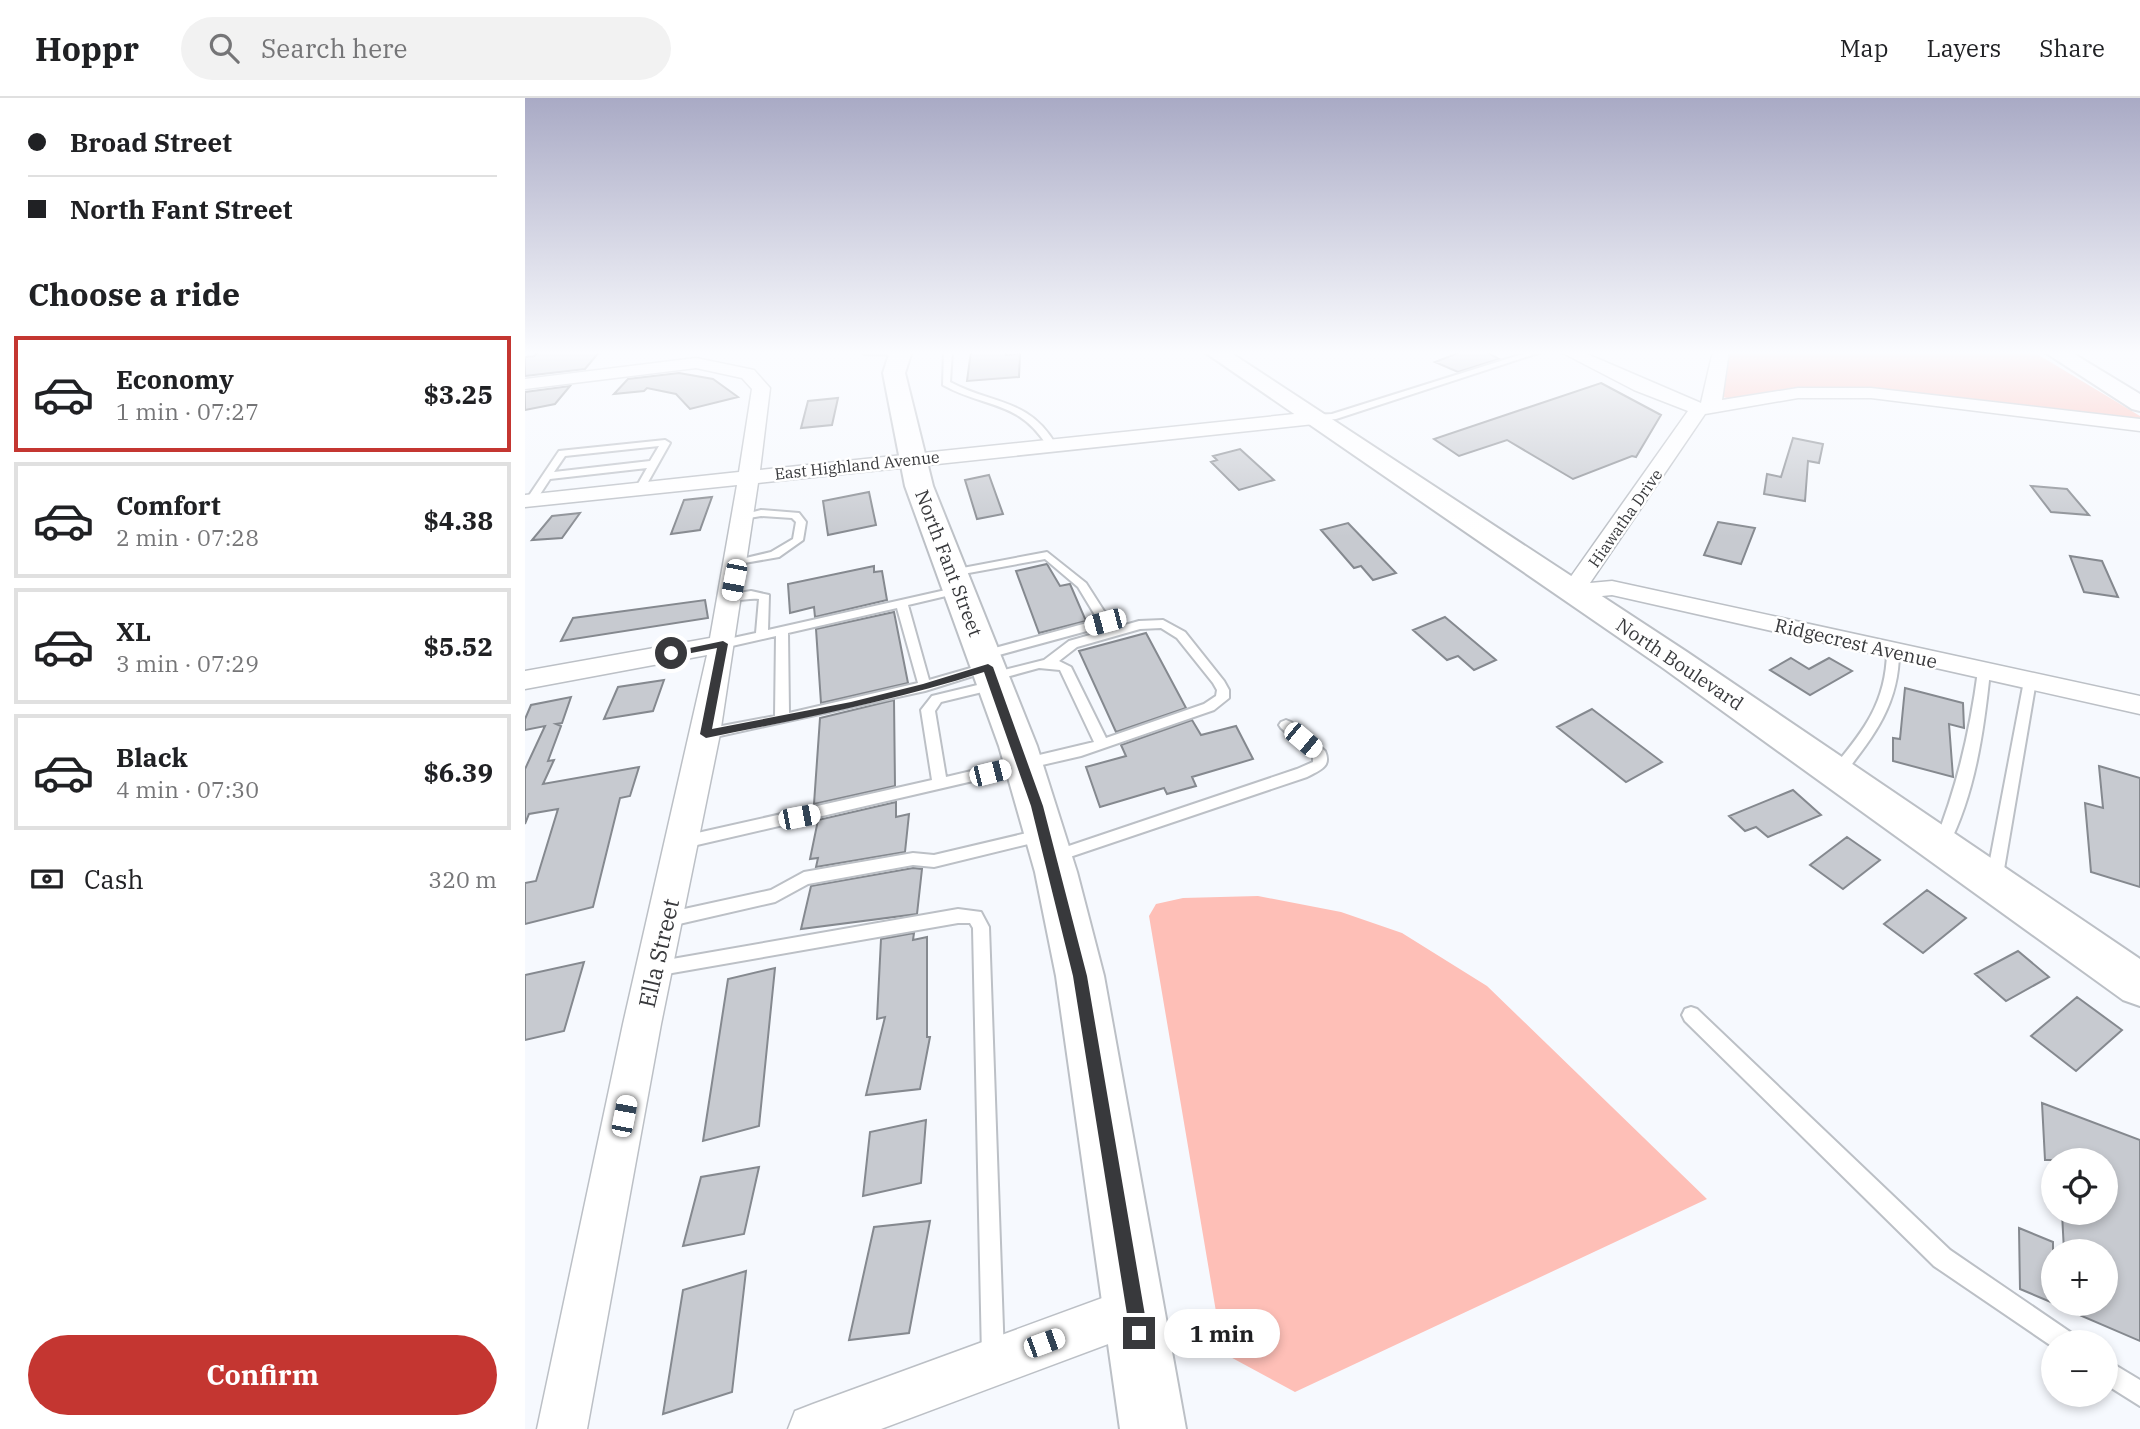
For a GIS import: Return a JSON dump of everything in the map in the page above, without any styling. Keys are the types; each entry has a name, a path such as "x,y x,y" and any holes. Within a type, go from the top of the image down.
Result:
{"main road":[{"name":"North Fant Street","path":"902,413 912,459 1024,764 1049,846 1080,976 1153,1429"},
{"name":"North Boulevard","path":"1307,413 1942,845 2140,985"}],"street":[{"name":"Ella Street","path":"562,1429 654,970 706,734 734,580 759,413"},
{"name":"Hiawatha Drive","path":"1572,592 1701,413"},
{"path":"2040,413 2140,425"},
{"name":"East Highland Avenue","path":"528,501 1314,418"},
{"name":"Ridgecrest Avenue","path":"1572,592 1612,588 2140,705"},
{"path":"525,680 723,644"},
{"path":"813,1429 1135,1310"}],"lane":[{"path":"1024,413 1033,418 1045,432 1051,445"},
{"path":"1314,418 1345,413"},
{"path":"528,501 562,453 665,443 640,489"},
{"path":"547,475 653,464"},
{"path":"743,516 761,513 795,515 801,522 798,540 734,580 751,594 765,597 762,635"},
{"path":"723,644 902,604 955,581 1047,555 1082,585 1105,622 989,671 937,699 928,710 940,784"},
{"path":"902,604 925,687"},
{"path":"684,842 1102,744 1209,707 1222,698 1223,690 1181,635 1163,624 1139,625 1073,644 1047,664"},
{"path":"782,631 782,719"},
{"path":"1837,773 1862,741 1889,697 1894,681 1893,652"},
{"path":"706,734 989,671 1057,663 1065,667 1102,744"},
{"path":"1942,845 1954,816 1976,727 1984,671"},
{"path":"1994,882 2030,681"},
{"path":"666,920 775,896 804,878 913,859 934,861 1049,846 1302,774 1320,764 1320,754 1286,725"},
{"path":"654,970 958,916 975,917 981,928 993,1362"},
{"path":"1691,1015 1942,1258 2047,1330"},
{"path":"2118,1379 2140,1394"}],"shaded area":[{"path":"2076,413 2135,413 2140,416 2140,420"},
{"path":"1258,896 1341,912 1402,933 1487,986 1707,1199 1295,1392 1223,1353 1149,916 1156,904 1183,898"}],"building":[{"path":"805,413 835,413 832,425 801,428"},
{"path":"1511,413 1661,415 1636,457 1632,456 1573,479 1507,440 1459,456 1434,439"},
{"path":"1793,438 1823,444 1819,463 1808,461 1805,501 1764,494 1767,474 1781,477"},
{"path":"1240,449 1274,480 1239,490 1211,462 1217,460 1213,456"},
{"path":"989,475 1003,514 977,519 965,480"},
{"path":"2031,486 2067,489 2089,515 2051,512"},
{"path":"869,492 876,525 828,535 823,501"},
{"path":"712,497 700,530 671,534 684,500"},
{"path":"580,513 562,538 532,540 552,516"},
{"path":"1718,522 1755,528 1741,564 1704,555"},
{"path":"1348,523 1396,573 1373,580 1361,566 1354,568 1321,530"},
{"path":"2070,556 2102,561 2118,597 2084,592"},
{"path":"1047,564 1060,586 1070,584 1086,621 1039,633 1016,571"},
{"path":"874,566 874,572 882,571 887,600 815,617 814,607 790,613 788,584"},
{"path":"705,600 708,618 561,641 573,618"},
{"path":"894,612 908,683 821,703 816,629"},
{"path":"1445,617 1496,660 1474,670 1458,656 1447,660 1413,630"},
{"path":"1146,633 1186,708 1116,732 1079,651"},
{"path":"1791,658 1809,669 1829,658 1852,671 1810,695 1770,670"},
{"path":"664,680 653,711 604,719 618,687"},
{"path":"1905,688 1963,703 1964,728 1949,724 1953,777 1893,761 1893,738 1900,739"},
{"path":"571,697 562,723 556,724 561,726 548,761 554,760 543,784 639,767 630,796 620,798 593,907 525,924 525,883 536,881 558,809 529,814 525,824 525,769 545,726 525,730 525,719 531,705"},
{"path":"894,700 895,786 814,804 820,718"},
{"path":"1592,709 1662,762 1626,782 1557,727"},
{"path":"1192,720 1201,735 1236,726 1253,759 1192,777 1196,786 1167,794 1164,788 1100,807 1086,767 1126,756 1121,745"},
{"path":"2099,766 2140,778 2140,887 2091,872 2085,803 2103,808"},
{"path":"1793,790 1821,815 1768,837 1756,827 1745,831 1729,816"},
{"path":"896,802 896,817 909,814 905,852 816,867 818,858 810,859 818,820"},
{"path":"1847,837 1880,860 1843,889 1810,865"},
{"path":"913,868 922,869 917,914 801,929 811,886"},
{"path":"1927,890 1966,918 1923,953 1884,924"},
{"path":"914,933 913,940 927,937 927,1037 930,1037 920,1089 866,1095 885,1017 877,1019 881,939"},
{"path":"2018,951 2049,977 2006,1001 1975,974"},
{"path":"584,962 564,1031 525,1040 525,975"},
{"path":"775,968 759,1126 703,1141 728,979"},
{"path":"2077,997 2122,1030 2076,1071 2031,1036"},
{"path":"2042,1103 2140,1140 2140,1341 2082,1316 2118,1316 2118,1239 2063,1239 2063,1225 2118,1225 2118,1148 2044,1148"},
{"path":"926,1120 921,1183 863,1196 870,1132"},
{"path":"759,1167 744,1234 683,1246 701,1177"},
{"path":"930,1221 909,1333 849,1340 874,1227"},
{"path":"2019,1228 2046,1239 2041,1239 2041,1298 2020,1289"},
{"path":"746,1271 732,1392 663,1414 683,1290"}],"route":[{"path":"671,653 723,644 706,734 851,705 925,687 988,667 1037,806 1056,872 1080,976 1139,1333"}]}
